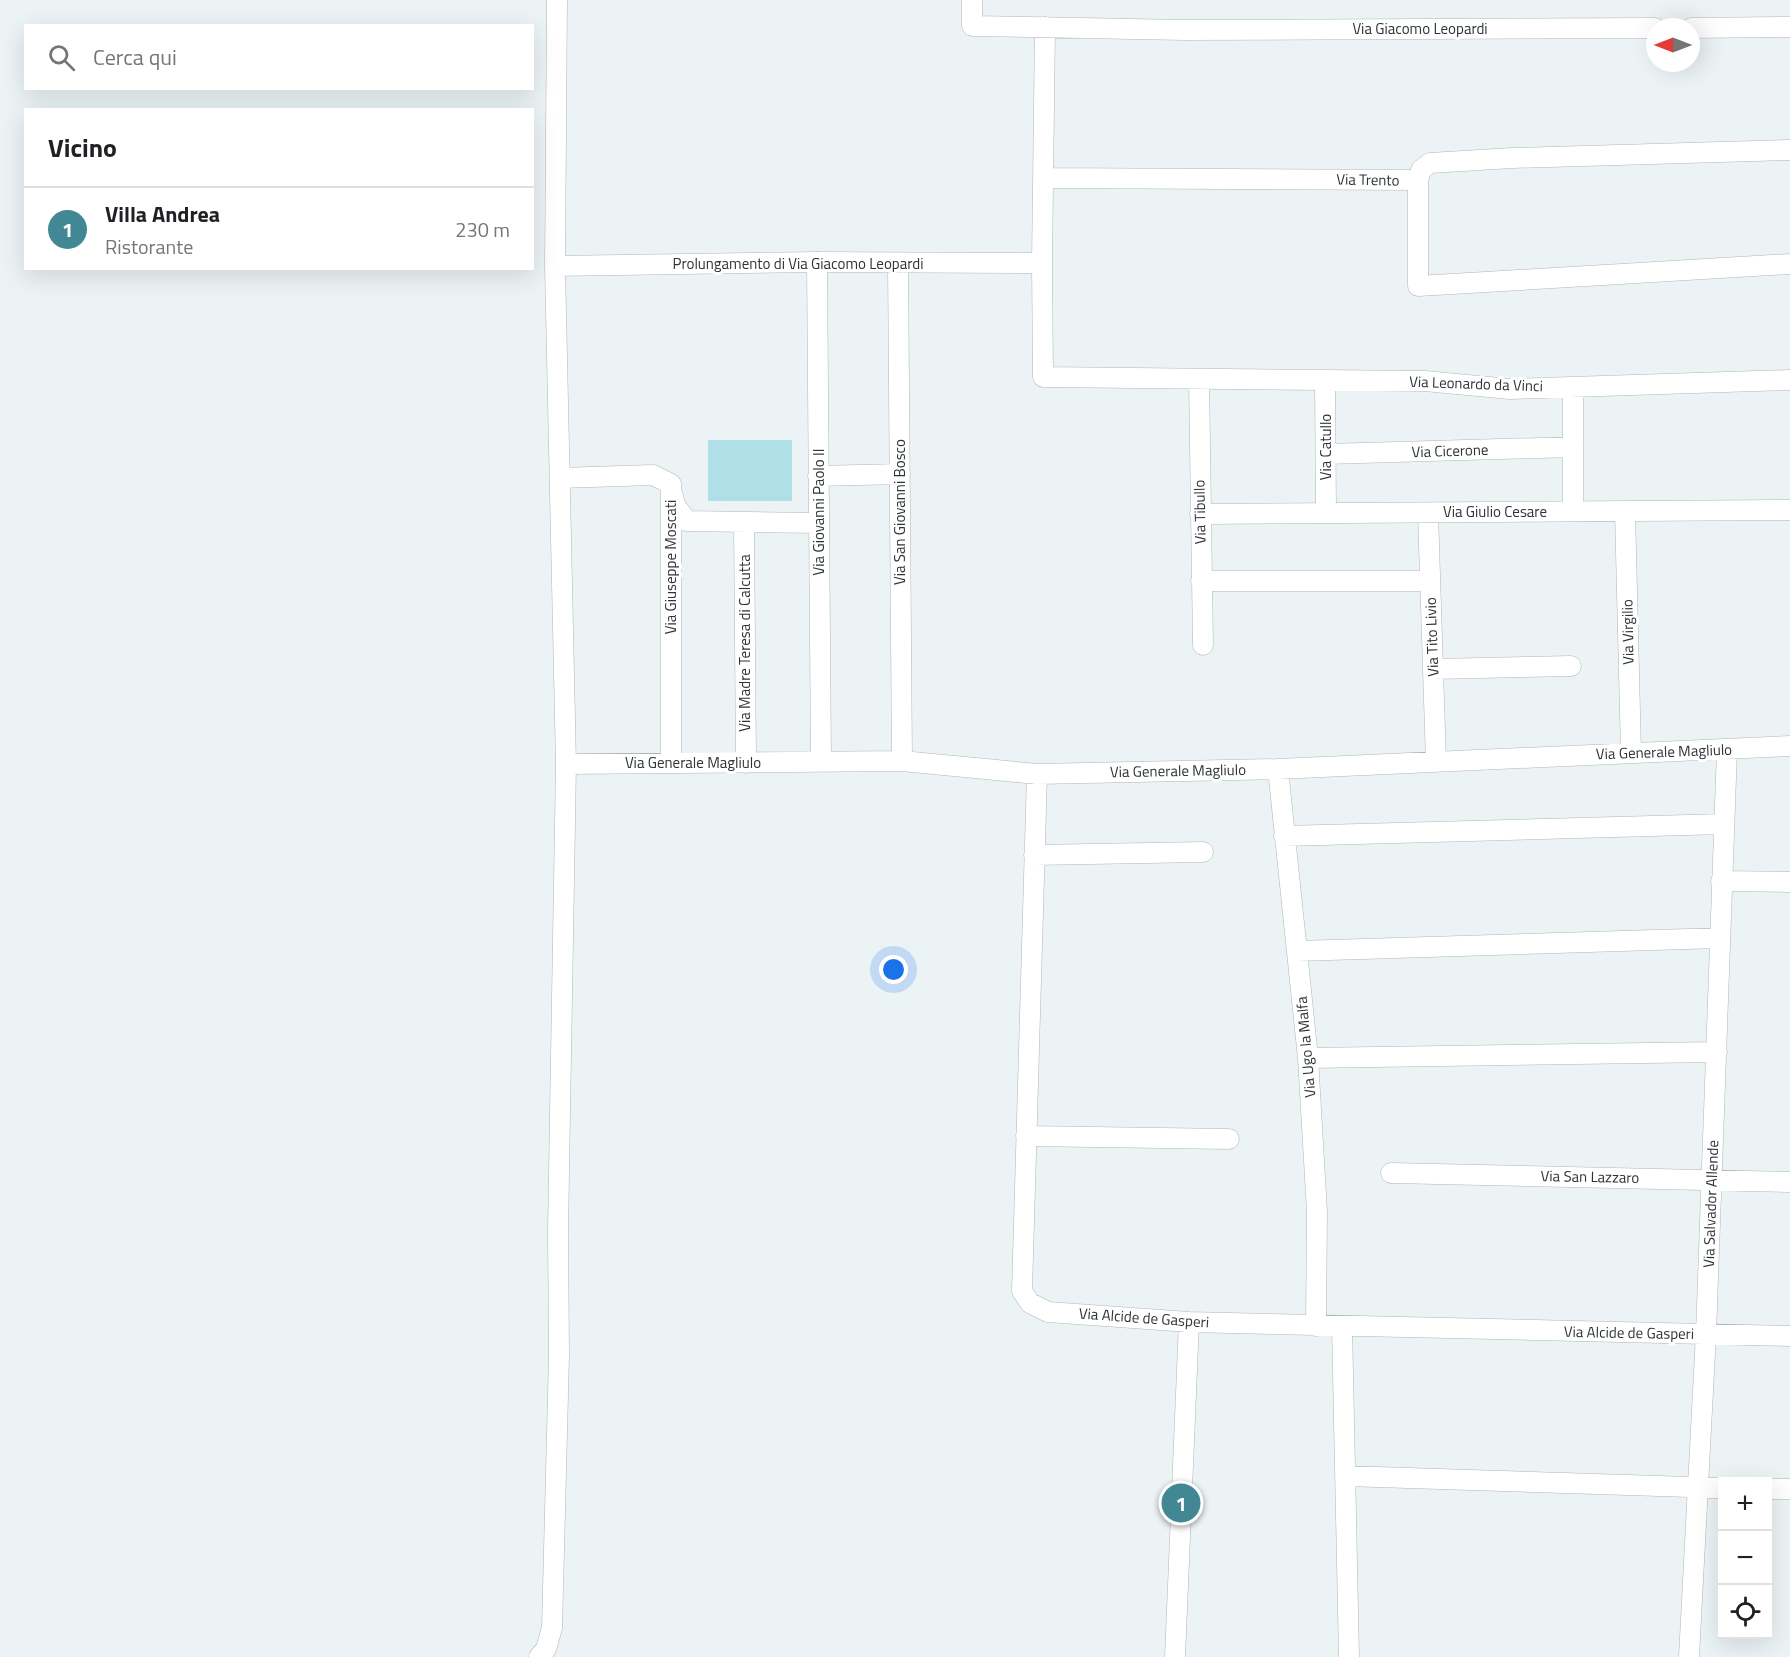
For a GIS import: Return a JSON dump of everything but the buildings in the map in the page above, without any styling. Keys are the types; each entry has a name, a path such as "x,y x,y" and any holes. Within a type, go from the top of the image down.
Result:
{"street":[{"path":"539,1657 546,1649 552,1628 559,1356 558,1219 566,764 555,266 557,0"},
{"path":"972,0 972,26 1046,27 1042,263 1043,377 1198,379"},
{"name":"Via Giacomo Leopardi","path":"1046,27 1185,30 1646,28"},
{"path":"1700,28 1790,27"},
{"name":"Via Trento","path":"1044,178 1418,180 1421,170 1430,163 1512,158 1790,150"},
{"path":"1418,180 1418,286 1790,264"},
{"name":"Prolungamento di Via Giacomo Leopardi","path":"555,266 817,262 1042,263"},
{"name":"Via Giovanni Paolo II","path":"817,262 821,762"},
{"name":"Via San Giovanni Bosco","path":"898,263 902,761"},
{"name":"Via Leonardo da Vinci","path":"1198,379 1425,381 1510,389 1790,380"},
{"name":"Via Tibullo","path":"1198,379 1203,645"},
{"name":"Via Catullo","path":"1325,381 1326,513"},
{"path":"1573,387 1573,511"},
{"name":"Via Cicerone","path":"1326,454 1573,447"},
{"path":"818,476 900,474"},
{"name":"Via Giuseppe Moscati","path":"560,478 653,476 671,484 671,763"},
{"path":"671,484 675,505 687,520 819,523"},
{"name":"Via Giulio Cesare","path":"1200,514 1790,510"},
{"name":"Via Virgilio","path":"1625,511 1631,753"},
{"name":"Via Tito Livio","path":"1428,513 1436,762"},
{"name":"Via Madre Teresa di Calcutta","path":"744,522 746,763"},
{"path":"1202,581 1430,580"},
{"path":"1433,669 1571,666"},
{"name":"Via Generale Magliulo","path":"566,764 902,761 1037,774 1278,769 1790,746"},
{"name":"Via Salvador Allende","path":"1689,1657 1706,1334 1727,750"},
{"name":"Via Ugo la Malfa","path":"1278,769 1308,1058 1317,1212 1316,1326"},
{"name":"Via Alcide de Gasperi","path":"1037,774 1022,1291 1030,1303 1048,1312 1189,1322 1790,1336"},
{"path":"1284,836 1724,824"},
{"path":"1034,855 1203,852"},
{"path":"1721,881 1790,882"},
{"path":"1297,951 1720,938"},
{"path":"1308,1058 1717,1052"},
{"path":"1026,1136 1229,1138"},
{"name":"Via San Lazzaro","path":"1391,1173 1790,1182"},
{"path":"1175,1657 1189,1322"},
{"path":"1342,1326 1349,1657"},
{"path":"1345,1476 1718,1488"},
{"path":"1772,1489 1790,1490"}],"shaded area":[{"path":"708,440 792,440 792,501 708,501"}],"place":[{"name":"Villa Andrea","path":"1181,1503"}]}
